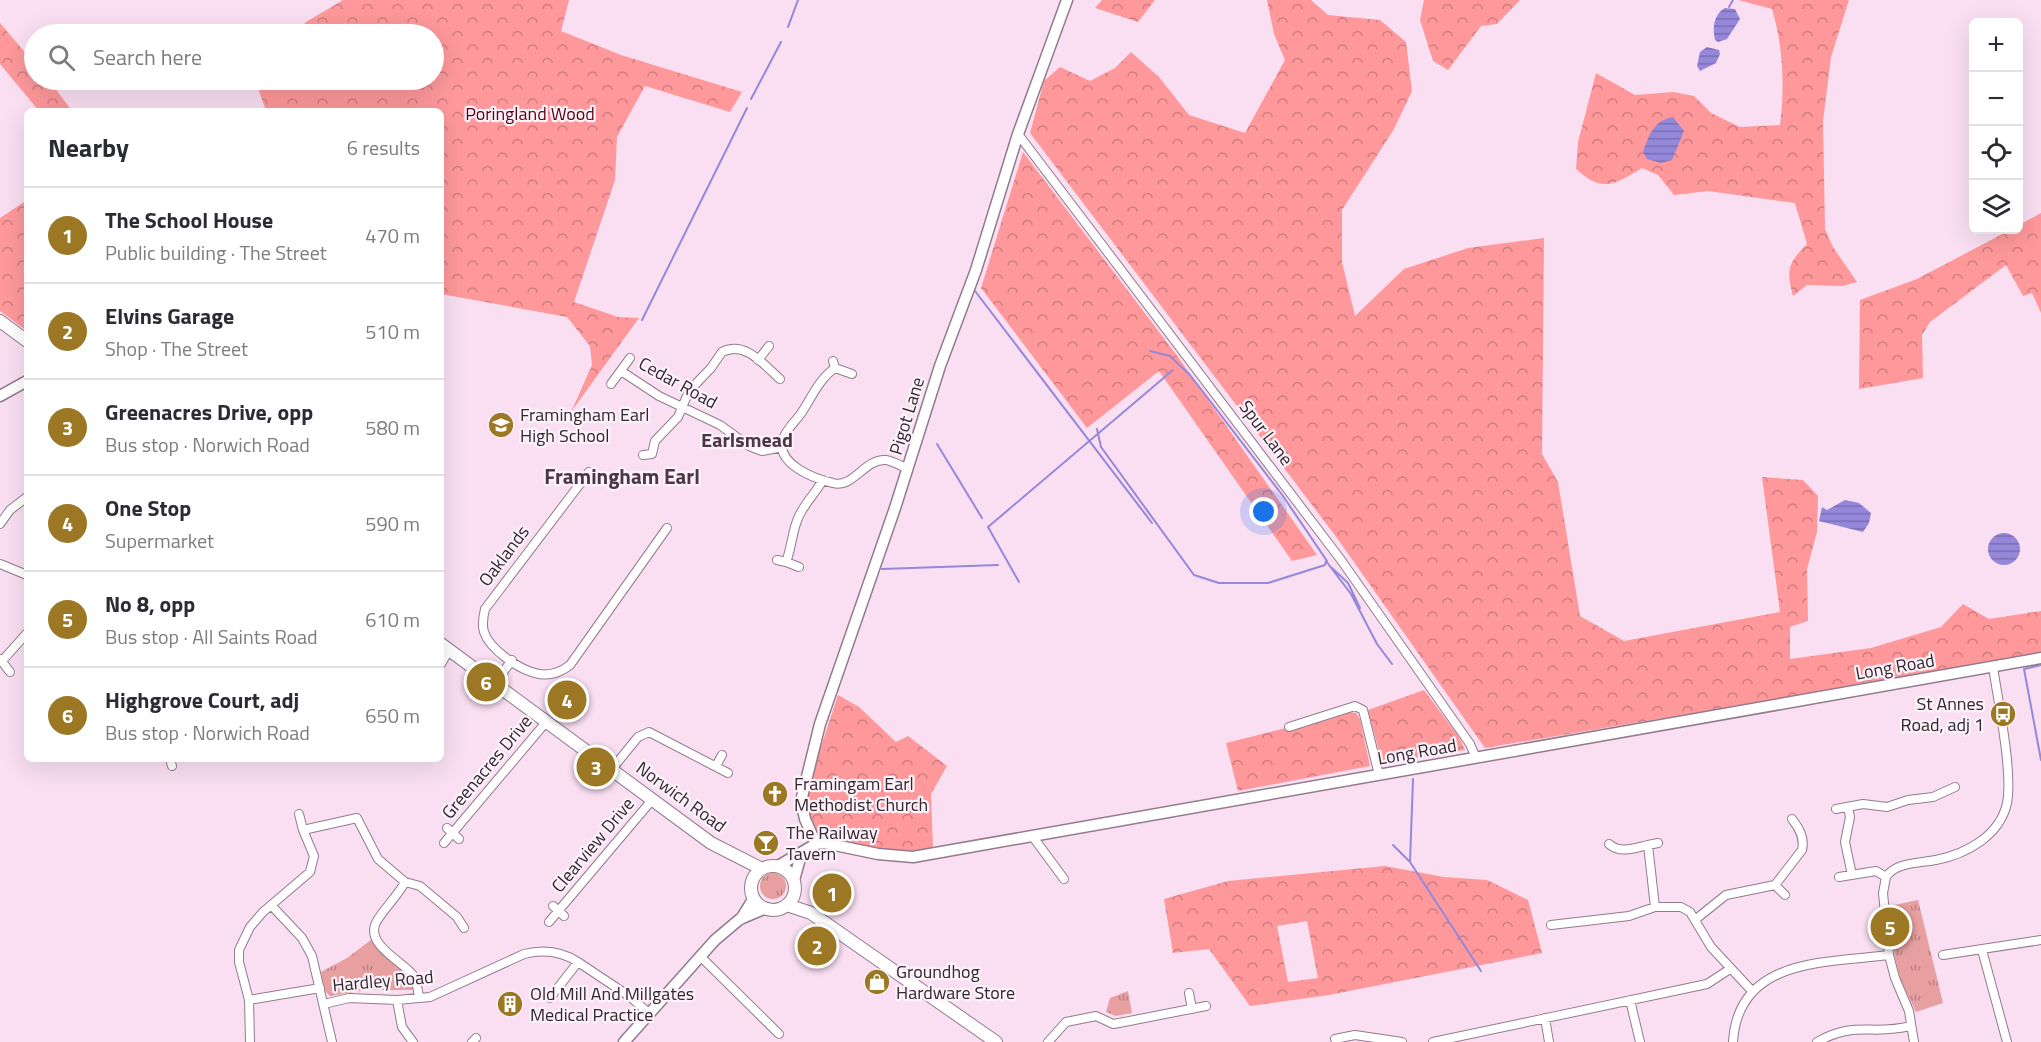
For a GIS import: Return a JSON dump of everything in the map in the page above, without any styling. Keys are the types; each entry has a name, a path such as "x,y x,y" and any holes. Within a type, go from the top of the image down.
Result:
{"main road":[{"path":"0,321 24,339"},
{"name":"Norwich Road","path":"445,647 652,800 725,851 762,869"},
{"name":"Norwich Road","path":"725,851 753,892"},
{"path":"811,913 785,869 778,866 762,869 754,878 753,892 766,908 778,909 787,905 811,913 996,1042"},
{"path":"787,905 794,886"}],"street":[{"name":"Pigot Lane","path":"816,844 805,819 801,801 820,724 908,469 940,366 989,230 1018,134 1067,0"},
{"name":"Spur Lane","path":"1018,134 1341,560 1470,744 1476,758"},
{"path":"758,360 769,346"},
{"path":"651,455 655,441 678,417 680,407 689,391 711,368 722,352 738,348 758,360 780,379"},
{"name":"Cedar Road","path":"611,384 630,358"},
{"path":"852,374 834,364 790,426 782,441 791,463 823,480 841,484 878,460 892,462 908,469"},
{"name":"Cedar Road","path":"621,370 680,407 720,425 749,446 762,451 783,447"},
{"path":"0,396 24,383"},
{"name":"Oaklands","path":"589,472 485,609 483,622 487,639 512,660 540,674 561,672 570,665 667,528"},
{"path":"799,567 782,561 800,514 823,480"},
{"path":"0,524 10,510 24,499"},
{"path":"0,564 24,574"},
{"path":"10,672 1,660 24,636"},
{"name":"Long Road","path":"816,844 834,844 878,854 913,857 2041,658"},
{"path":"495,683 512,660"},
{"path":"1914,1042 1909,1011 1894,978 1889,955 1883,892 1886,877 1899,866 1953,856 1970,850 1995,825 2007,804 2008,778 1993,667"},
{"path":"1289,727 1355,706 1364,710 1379,775"},
{"name":"Greenacres Drive","path":"444,843 547,721"},
{"path":"612,769 638,737 649,732 728,773"},
{"path":"716,766 722,756"},
{"path":"1836,809 1863,804 1887,807 1908,800 1933,797 1955,787"},
{"name":"Clearview Drive","path":"549,922 652,800"},
{"path":"1848,807 1850,817 1845,842 1851,875"},
{"path":"250,1042 249,1000 238,962 239,950 250,927 271,905 303,880 314,864 314,856 303,831 299,814"},
{"path":"303,831 357,818 378,859 405,882 420,886 457,917 464,928"},
{"path":"1696,919 1726,895 1775,885 1802,850 1804,844 1799,827 1792,819"},
{"path":"1033,837 1064,879"},
{"path":"1609,844 1622,850 1658,843"},
{"path":"778,866 801,855 816,844"},
{"path":"1648,845 1655,907"},
{"path":"794,886 801,855"},
{"path":"1839,877 1876,872 1886,877"},
{"path":"405,882 391,905 377,919 374,933 378,942 412,974 419,998"},
{"path":"1775,885 1785,895"},
{"path":"740,919 753,892"},
{"path":"271,905 308,947 332,1042"},
{"path":"1551,925 1629,916 1655,907 1681,908 1696,919 1704,939 1753,992"},
{"path":"624,1042 700,956 740,919 766,908"},
{"path":"1943,955 2041,940"},
{"path":"1982,950 2007,1042"},
{"name":"Hardley Road","path":"324,1004 350,998 397,1000 446,992 524,954 536,951 560,953 578,962 629,996 650,1014"},
{"path":"1733,1042 1742,1007 1753,992 1795,967 1838,959 1889,955"},
{"path":"700,956 779,1034"},
{"path":"550,998 578,962"},
{"path":"1432,1042 1455,1040 1545,1018 1707,984 1730,969"},
{"path":"249,1000 320,988"},
{"path":"1189,993 1192,1009"},
{"path":"397,1000 402,1027 413,1042"},
{"path":"1630,1000 1640,1042"},
{"path":"1048,1042 1066,1022 1096,1016 1113,1024 1206,1006"},
{"path":"1545,1018 1549,1042"},
{"path":"1820,1041 1844,1029 1896,1030 1910,1026"},
{"path":"1335,1039 1355,1035 1402,1042"}],"green space":[{"name":"Poringland Wood","path":"343,0 569,0 561,31 621,55 742,92 730,112 645,86 617,137 615,180 574,302 618,317 639,318 571,412 592,365 590,346 567,317 444,295 444,108 265,108 259,90 444,90 444,24 304,24"},
{"path":"1102,0 1155,0 1138,22 1095,8"},
{"path":"1267,0 1311,0 1328,15 1380,20 1406,42 1412,91 1394,129 1342,210 1342,262 1355,316 1404,269 1468,248 1544,238 1542,454 1558,482 1580,616 1624,641 1780,612 1762,477 1803,480 1818,496 1817,532 1807,569 1808,621 1790,627 1790,659 1871,648 1941,627 1963,604 1989,619 2041,611 2041,654 1485,748 1337,538 1030,133 1044,81 1060,67 1090,81 1115,68 1131,52 1159,77 1189,115 1245,133 1285,60 1274,34"},
{"path":"1424,0 1520,0 1497,24 1481,26 1448,70 1433,61 1420,20"},
{"path":"1738,0 1849,0 1831,57 1823,121 1825,229 1833,247 1857,282 1842,286 1807,285 1793,296 1790,267 1807,244 1795,203 1708,191 1674,195 1658,175 1642,168 1624,179 1608,184 1593,181 1576,169 1578,142 1596,73 1635,95 1673,92 1694,96 1711,113 1740,127 1780,125 1782,66 1779,37 1772,9"},
{"path":"0,23 24,51 24,90 56,90 70,108 37,108 0,64"},
{"path":"1023,152 1178,357 1317,555 1292,561 1159,371 1087,428 981,288"},
{"path":"24,202 24,329 0,311 0,218"},
{"path":"2041,213 2041,313 2032,293 2023,296 2006,265 1930,322 1922,335 1923,378 1859,389 1860,300 1917,279 2002,234 2023,234 2023,223"},
{"path":"1424,690 1459,737 1465,750 1382,763 1368,710"},
{"path":"838,695 859,707 896,742 908,736 947,766 931,794 933,850 896,852 821,841 806,808 805,795"},
{"path":"1350,712 1356,713 1360,719 1370,766 1238,791 1226,743"},
{"path":"1385,866 1444,877 1487,880 1528,900 1542,953 1329,995 1250,1006 1209,949 1173,953 1164,899 1228,881","holes":["1307,921 1318,978 1288,982 1277,926"]},
{"path":"773,873 782,877 786,886 782,895 773,899 764,895 760,886 764,877"},
{"path":"1918,900 1943,1003 1916,1012 1901,981 1895,958 1890,906"},
{"path":"371,940 403,968 414,987 412,990 366,990 330,996 325,991 321,972 347,958"},
{"path":"1128,991 1132,1013 1116,1016 1106,1012 1110,998"}],"shaded area":[{"path":"1725,8 1735,9 1740,19 1727,39 1718,42 1715,40 1714,26 1718,14"},
{"path":"1707,47 1719,50 1720,54 1716,63 1700,71 1697,66 1700,52"},
{"path":"1673,117 1684,131 1672,160 1661,163 1647,159 1643,152 1653,129 1661,121"},
{"path":"1845,500 1859,503 1871,513 1869,523 1863,532 1819,521 1822,507 1827,510"},
{"path":"2004,533 2015,538 2020,549 2015,560 2004,565 1993,560 1988,549 1993,538"}],"waterway":[{"path":"788,27 798,0"},
{"path":"1729,7 1733,0"},
{"path":"751,99 781,42"},
{"path":"642,320 747,108"},
{"path":"975,291 1152,523"},
{"path":"1150,351 1170,356 1190,375 1283,496 1327,561"},
{"path":"1019,582 988,527 1173,370"},
{"path":"1097,429 1101,447 1194,575 1219,583 1268,583 1325,565 1326,561 1351,594 1377,644 1392,664"},
{"path":"937,444 982,518"},
{"path":"882,569 998,565"},
{"path":"1332,568 1348,583 1360,608"},
{"path":"2041,665 2024,669 2041,760"},
{"path":"1410,862 1413,779"},
{"path":"1393,845 1410,862 1481,971"}],"place":[{"name":"Framingham Earl High School","path":"501,425"},
{"name":"Highgrove Court, adj","path":"486,682"},
{"name":"One Stop","path":"567,700"},
{"name":"St Annes Road, adj 1","path":"2003,714"},
{"name":"Greenacres Drive, opp","path":"596,767"},
{"name":"Framingam Earl Methodist Church","path":"775,794"},
{"name":"The Railway Tavern","path":"766,843"},
{"name":"The School House","path":"832,893"},
{"name":"No 8, opp","path":"1890,927"},
{"name":"Elvins Garage","path":"817,946"},
{"name":"Groundhog Hardware Store","path":"877,982"},
{"name":"Old Mill And Millgates Medical Practice","path":"510,1004"}],"district":[{"name":"Earlsmead","path":"747,440"},
{"name":"Framingham Earl","path":"622,477"}]}
